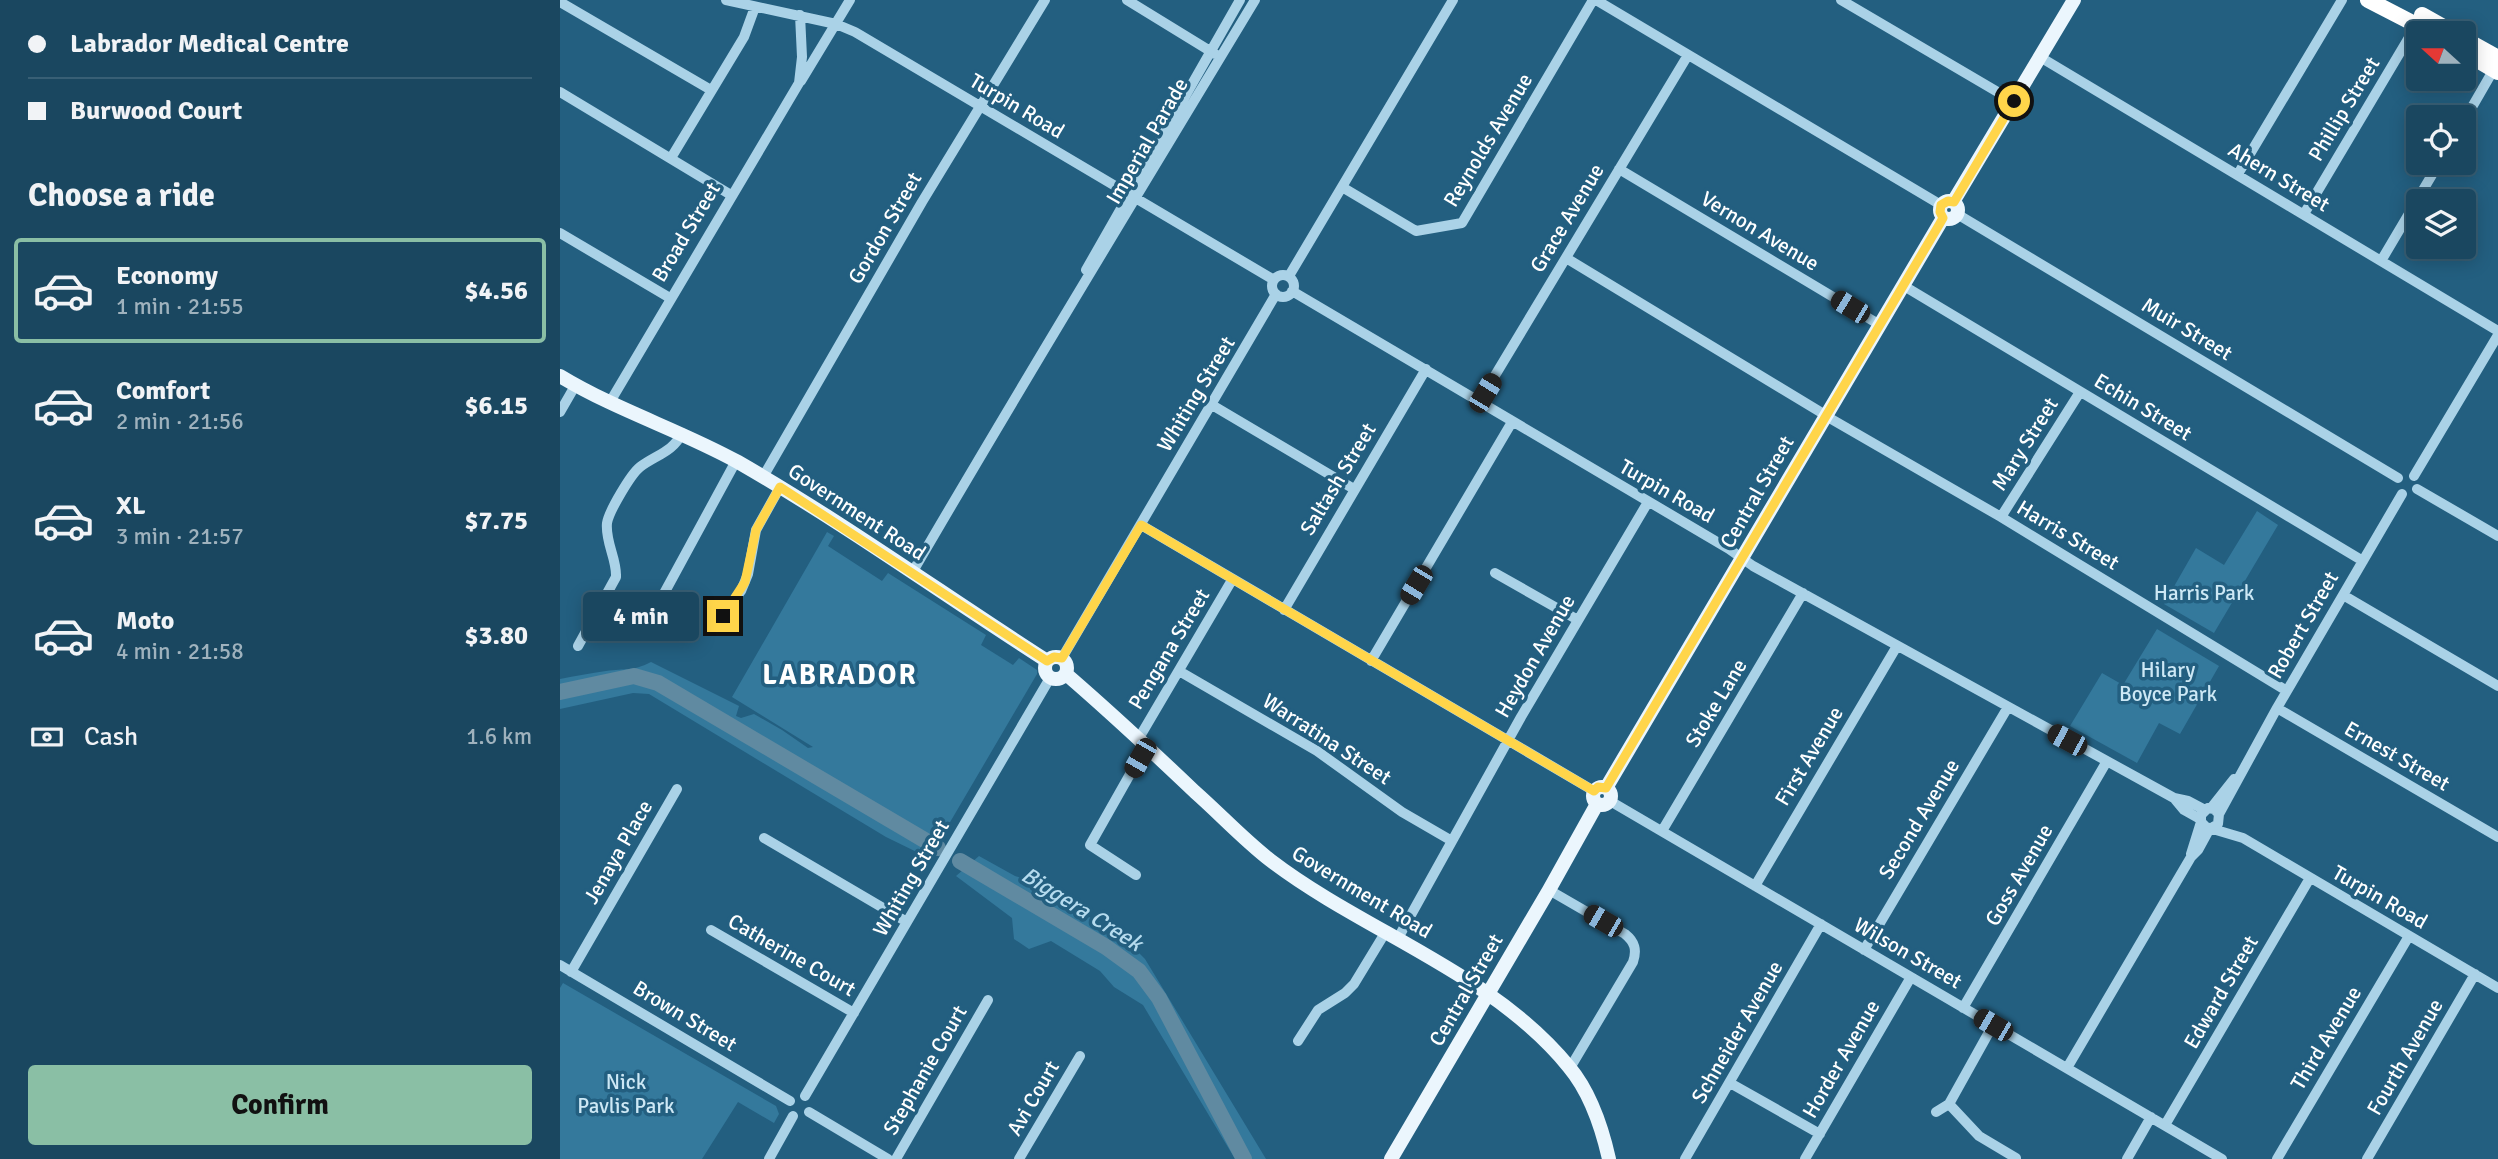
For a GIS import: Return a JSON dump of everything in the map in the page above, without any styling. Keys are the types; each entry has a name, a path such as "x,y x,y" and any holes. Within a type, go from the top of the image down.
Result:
{"highway":[{"path":"2368,0 2411,21"},
{"path":"2392,0 2431,21"},
{"path":"2476,49 2497,66"},
{"path":"2476,57 2497,66"}],"main road":[{"name":"Central Street","path":"1391,1159 1602,796 2074,0"},
{"name":"Government Road","path":"560,376 575,386 682,433 736,461 1055,660"},
{"path":"1055,660 1067,665 1066,674 1057,679 1050,678 1045,668 1055,660"},
{"name":"Government Road","path":"1066,674 1270,860 1346,911 1461,976 1488,994 1549,1045 1570,1068 1594,1111 1609,1159"}],"street":[{"name":"Turpin Road","path":"726,0 836,24 871,41 1273,280"},
{"name":"Broad Street","path":"610,402 731,195 850,0"},
{"name":"Gordon Street","path":"763,477 915,214 1045,0"},
{"path":"1127,0 1216,54"},
{"name":"Imperial Parade","path":"912,573 1132,197 1191,104 1240,0"},
{"name":"Imperial Parade","path":"1216,54 1255,0"},
{"path":"1289,276 1453,0"},
{"name":"Reynolds Avenue","path":"1342,187 1416,231 1462,223 1595,0"},
{"name":"Muir Street","path":"1595,0 2398,478"},
{"path":"1841,0 2014,101"},
{"path":"1861,12 1868,0"},
{"path":"2238,174 2342,0"},
{"path":"560,2 711,90"},
{"path":"671,158 744,37 755,7"},
{"name":"Broad Street","path":"799,83 802,57 800,15"},
{"name":"Phillip Street","path":"2304,214 2406,42"},
{"name":"Grace Avenue","path":"1479,402 1688,55"},
{"name":"Ahern Street","path":"2040,57 2498,333"},
{"path":"2474,105 2497,66"},
{"path":"560,92 731,195"},
{"name":"Vernon Avenue","path":"1619,169 1880,326"},
{"path":"2381,261 2432,175"},
{"path":"560,233 670,298"},
{"name":"Harris Street","path":"1566,258 2287,691"},
{"path":"1279,275 1289,276 1293,283 1292,291 1285,296 1276,294 1272,287 1273,280 1279,275"},
{"name":"Echin Street","path":"1904,286 2363,561"},
{"name":"Turpin Road","path":"1292,291 1742,559 2174,798 2184,810 2210,818 2498,988"},
{"name":"Whiting Street","path":"1055,660 1141,525 1276,294"},
{"path":"2414,476 2498,333"},
{"name":"Saltash Street","path":"1283,610 1426,369"},
{"path":"560,412 575,386"},
{"name":"Mary Street","path":"2001,517 2080,392"},
{"path":"1212,405 1354,489"},
{"path":"1371,661 1512,422"},
{"path":"578,646 616,577 607,528 609,517 635,472 673,447 682,433"},
{"path":"661,599 736,461"},
{"path":"2406,473 2414,476 2417,489 2409,495 2402,494 2396,486 2398,478 2406,473"},
{"path":"712,628 741,591 748,574 756,530 780,487"},
{"path":"2417,489 2498,536"},
{"name":"Robert Street","path":"2067,1068 2191,857 2198,850 2210,818 2236,785 2277,708 2402,494"},
{"name":"Heydon Avenue","path":"1298,1041 1318,1010 1354,984 1391,936 1452,841 1648,502"},
{"name":"Wilson Street","path":"1141,525 2222,1159"},
{"path":"1495,573 1578,620"},
{"name":"Pengana Street","path":"1136,875 1090,845 1179,671 1233,580"},
{"name":"Stoke Lane","path":"1662,831 1803,593"},
{"path":"2343,595 2498,687"},
{"name":"First Avenue","path":"1755,886 1897,646"},
{"name":"Warratina Street","path":"1179,671 1317,751 1402,812 1452,841"},
{"name":"Whiting Street","path":"805,1096 1050,678"},
{"name":"Second Avenue","path":"1864,950 2008,708"},
{"name":"Ernest Street","path":"2277,708 2498,837"},
{"name":"Goss Avenue","path":"1963,1008 2107,761"},
{"name":"Jenaya Place","path":"571,971 677,789"},
{"path":"764,838 907,922"},
{"name":"Edward Street","path":"2165,1125 2311,878"},
{"path":"1549,890 1625,934 1635,949 1633,962 1570,1068"},
{"name":"Schneider Avenue","path":"1685,1159 1822,925"},
{"name":"Catherine Court","path":"710,930 854,1013"},
{"name":"Third Avenue","path":"2277,1159 2409,936"},
{"name":"Brown Street","path":"560,965 790,1101"},
{"name":"Fourth Avenue","path":"2367,1159 2475,974"},
{"name":"Horder Avenue","path":"1809,1158 1820,1134 1911,977"},
{"name":"Stephanie Court","path":"896,1159 988,1000"},
{"path":"1936,1112 1949,1104 1993,1025"},
{"name":"Avi Court","path":"1019,1159 1080,1056"},
{"path":"1730,1083 1820,1134"},
{"path":"796,1096 805,1096 810,1101 809,1112 802,1117 793,1116 788,1107 790,1101 796,1096"},
{"path":"1949,1104 1979,1136 2015,1158"},
{"path":"809,1112 888,1159"},
{"path":"769,1159 793,1116"},
{"path":"2127,1159 2151,1117"}],"green space":[{"name":"Harris Park","path":"2257,511 2278,525 2214,633 2164,604 2196,548 2224,565"},
{"path":"827,532 834,536 828,546 882,581 888,573 986,635 981,645 1013,665 1019,658 1037,670 929,858 886,837 649,694 633,693 560,709 560,679 633,668 651,662 739,706 736,716 741,718 754,714 808,748 813,747 732,697"},
{"name":"Hilary Boyce Park","path":"2157,629 2219,666 2180,734 2159,723 2137,763 2070,726 2102,673 2123,685"},
{"path":"979,856 1015,876 1042,885 1064,906 1114,928 1145,959 1266,1159 1235,1159 1143,1005 1114,987 1100,971 1051,941 1029,949 1014,939 1012,918 956,876"},
{"name":"Nick Pavlis Park","path":"563,983 776,1106 779,1114 774,1123 738,1102 702,1159 560,1159 560,988"}],"waterway":[{"name":"Biggera Creek","path":"560,692 634,676 658,683 938,848"},
{"name":"Biggera Creek","path":"960,861 1106,947 1139,971 1159,998 1244,1159"}],"district":[{"name":"LABRADOR","path":"840,675"}],"route":[{"path":"723,616 745,582 756,530 780,487 1047,661 1054,657 1062,658 1141,525 1594,791 1598,787 1606,788 1904,286 1943,218 1940,214 1941,205 1948,201 1954,202 2014,101"}]}
